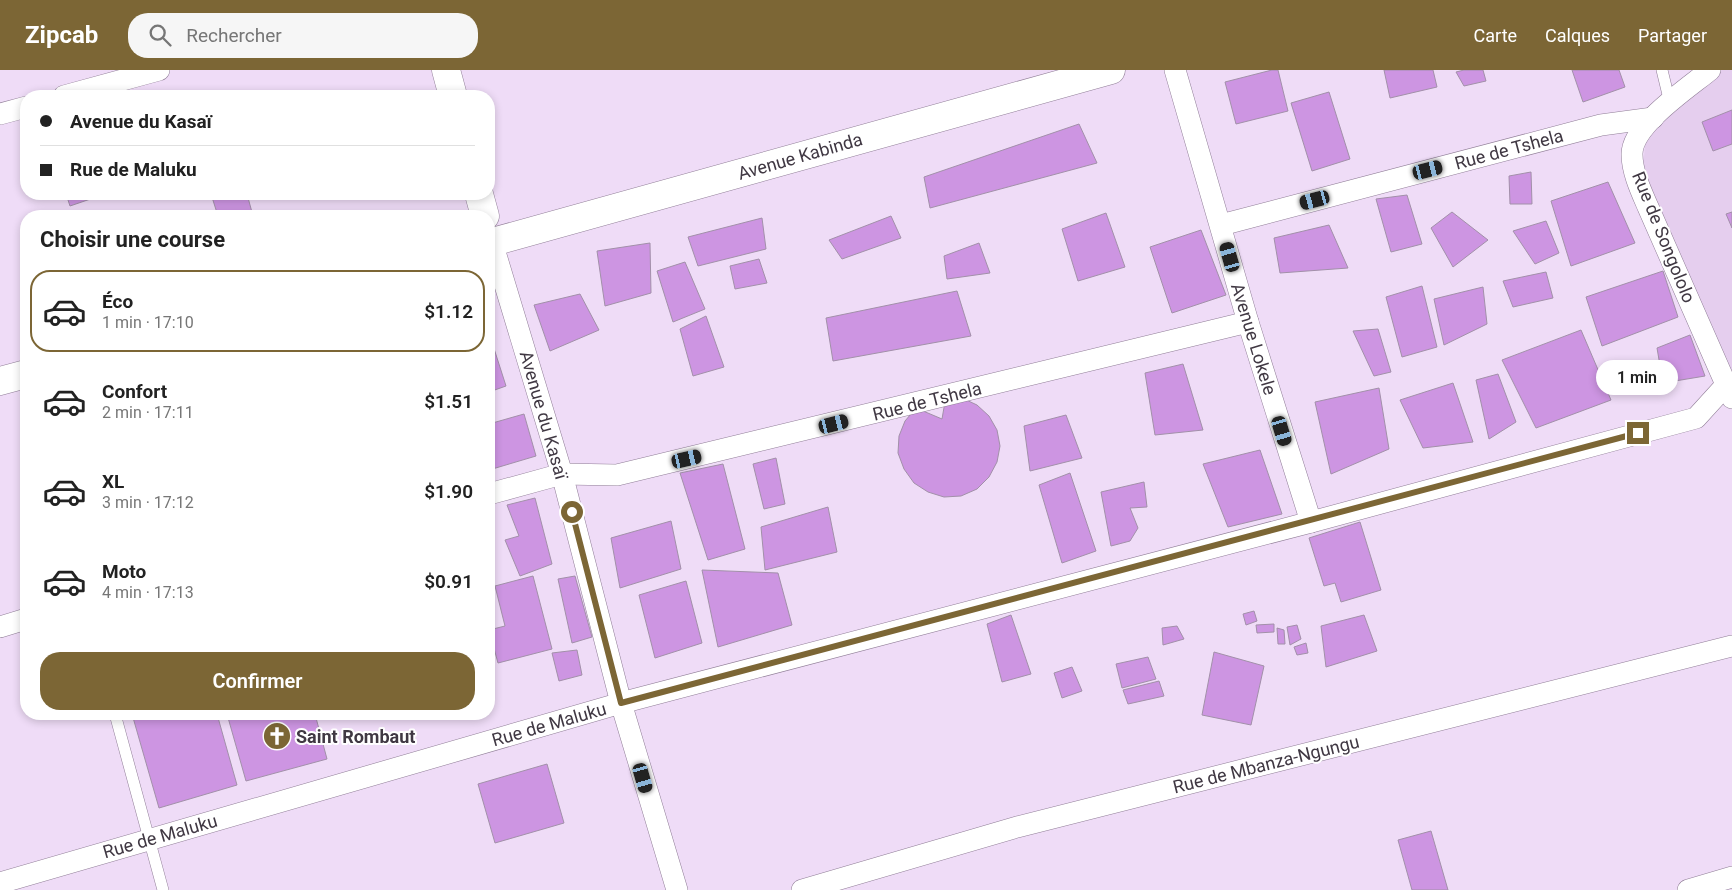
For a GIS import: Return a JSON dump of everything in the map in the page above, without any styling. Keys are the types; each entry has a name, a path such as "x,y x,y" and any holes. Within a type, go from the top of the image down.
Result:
{"street":[{"path":"86,90 159,70"},
{"path":"446,70 451,90"},
{"name":"Avenue Kabinda","path":"495,230 1111,70"},
{"name":"Avenue Lokele","path":"1175,70 1248,322 1311,522"},
{"name":"Rue de Songololo","path":"1710,70 1653,118 1637,138 1632,154 1638,181 1729,392"},
{"path":"0,114 20,108"},
{"name":"Rue de Tshela","path":"1221,225 1601,125 1653,118"},
{"name":"Avenue du Kasaï","path":"495,252 562,474 621,703 676,890"},
{"name":"Rue de Tshela","path":"495,492 562,474 617,475 1248,322"},
{"name":"Rue de Maluku","path":"0,883 621,703 1311,522 1696,418 1729,392"},
{"path":"0,627 20,622"},
{"name":"Rue de Mbanza-Ngungu","path":"802,890 1017,827 1732,646"},
{"path":"1688,890 1732,877"}],"lane":[{"path":"1662,70 1670,103"},
{"path":"117,720 163,890"}],"shaded area":[{"path":"1720,70 1732,70 1732,382 1653,197 1643,167 1645,146 1653,129"}],"building":[{"path":"1278,70 1288,111 1236,124 1225,82"},
{"path":"1384,70 1433,70 1437,87 1390,98"},
{"path":"1483,70 1486,81 1464,86 1456,72"},
{"path":"1572,70 1619,70 1625,87 1583,102"},
{"path":"1329,92 1350,159 1312,171 1291,103"},
{"path":"1732,110 1732,144 1713,151 1702,122"},
{"path":"1079,124 1097,163 930,208 924,177"},
{"path":"1531,172 1532,204 1510,204 1509,176"},
{"path":"1608,182 1635,243 1571,266 1551,201"},
{"path":"1407,195 1422,244 1391,252 1376,199"},
{"path":"68,200 88,200 70,206"},
{"path":"213,200 249,200 251,210 216,210"},
{"path":"1452,212 1488,240 1453,267 1431,228"},
{"path":"1732,212 1732,228 1726,214"},
{"path":"1106,213 1125,267 1078,281 1062,229"},
{"path":"891,216 901,238 842,259 829,240"},
{"path":"762,218 766,249 698,266 688,237"},
{"path":"1546,221 1559,253 1535,264 1513,231"},
{"path":"1329,225 1348,268 1280,273 1274,238"},
{"path":"1201,230 1226,295 1172,313 1150,247"},
{"path":"650,243 651,293 605,306 597,251"},
{"path":"979,243 990,273 947,279 944,256"},
{"path":"759,259 767,283 735,289 730,266"},
{"path":"685,262 705,309 673,322 657,271"},
{"path":"1663,271 1678,317 1602,346 1586,297"},
{"path":"1546,272 1553,298 1513,307 1503,281"},
{"path":"1422,286 1437,347 1402,357 1386,297"},
{"path":"1483,287 1487,324 1444,345 1434,299"},
{"path":"957,291 971,336 833,361 826,318"},
{"path":"580,294 599,330 550,351 534,305"},
{"path":"706,316 724,367 693,376 680,329"},
{"path":"1378,329 1391,372 1374,376 1353,331"},
{"path":"1581,330 1611,400 1536,428 1502,360"},
{"path":"1690,335 1705,376 1663,383 1657,348"},
{"path":"495,352 506,386 495,390"},
{"path":"1183,364 1203,430 1155,435 1145,373"},
{"path":"1498,374 1516,422 1489,439 1476,380"},
{"path":"1453,383 1473,442 1423,448 1400,400"},
{"path":"1379,388 1389,449 1331,474 1315,402"},
{"path":"946,396 962,398 977,405 989,416 997,430 1000,446 997,462 989,477 977,489 961,496 944,497 928,492 914,483 904,469 898,453 899,436 905,421 916,408 942,419"},
{"path":"524,414 536,456 495,468 495,422"},
{"path":"1066,415 1082,458 1030,471 1024,426"},
{"path":"1260,450 1282,514 1228,527 1203,464"},
{"path":"776,458 785,504 764,509 753,464"},
{"path":"723,464 745,549 708,560 680,473"},
{"path":"1070,473 1096,551 1062,563 1039,485"},
{"path":"1144,482 1147,507 1130,508 1138,528 1130,541 1111,546 1101,492"},
{"path":"535,498 552,564 520,576 505,540 519,536 507,505"},
{"path":"828,507 837,552 765,570 761,527"},
{"path":"671,521 681,569 620,588 611,538"},
{"path":"1360,522 1381,590 1341,602 1335,583 1324,586 1309,538"},
{"path":"702,570 778,573 792,625 718,647"},
{"path":"533,576 552,649 498,663 495,652 495,628 505,626 495,586"},
{"path":"575,576 592,637 572,643 558,579"},
{"path":"686,581 702,643 655,658 639,595"},
{"path":"1254,611 1257,621 1246,625 1243,614"},
{"path":"1011,615 1031,674 1002,682 987,624"},
{"path":"1364,615 1377,651 1326,667 1321,626"},
{"path":"1274,624 1274,632 1257,633 1256,625"},
{"path":"1297,625 1301,639 1290,645 1287,627"},
{"path":"1177,626 1184,639 1163,645 1162,628"},
{"path":"1277,628 1284,630 1285,644 1278,644"},
{"path":"1306,643 1308,653 1297,655 1294,647"},
{"path":"577,650 582,675 559,681 552,653"},
{"path":"1214,652 1264,666 1251,725 1202,715"},
{"path":"1148,657 1156,679 1122,688 1116,664"},
{"path":"1072,667 1082,691 1062,698 1054,673"},
{"path":"1159,681 1164,696 1128,704 1123,690"},
{"path":"134,720 219,720 237,785 159,808"},
{"name":"Saint Rombaut","path":"229,720 317,720 327,759 246,781"},
{"path":"547,764 564,823 495,843 478,784"},
{"path":"1431,831 1448,890 1412,890 1398,840"}],"place":[{"name":"Saint Rombaut","path":"277,736"}],"route":[{"path":"572,512 621,703 1311,522 1638,433"}]}
